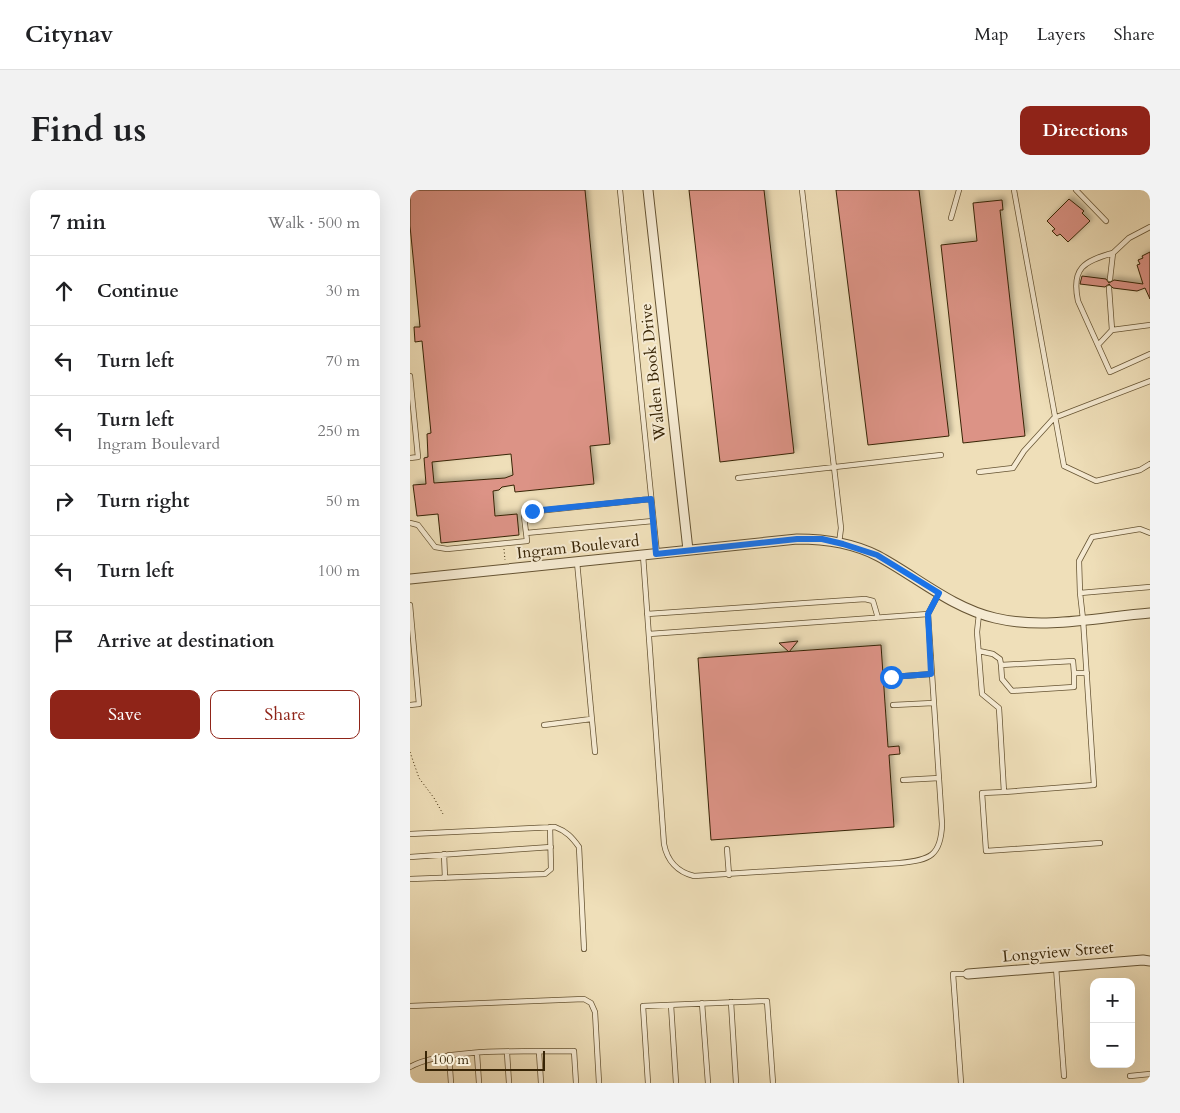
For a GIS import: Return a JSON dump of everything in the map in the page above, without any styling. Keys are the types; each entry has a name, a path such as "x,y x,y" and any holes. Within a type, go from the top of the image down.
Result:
{"street":[{"name":"Walden Book Drive","path":"648,190 688,550"},
{"name":"Ingram Boulevard","path":"410,579 797,539 822,539 877,555 953,602 994,618 1047,622 1150,613"},
{"name":"Longview Street","path":"968,974 1150,961"}],"lane":[{"path":"620,190 656,554"},
{"path":"802,190 841,528 839,543"},
{"path":"951,218 959,190"},
{"path":"1014,190 1064,466 1096,481 1140,470 1150,464"},
{"path":"1076,190 1106,221"},
{"path":"1150,227 1130,238 1113,253 1083,265 1077,275 1076,290 1078,301 1110,372 1150,354"},
{"path":"1110,279 1113,253"},
{"path":"1109,288 1112,330"},
{"path":"1098,344 1112,330 1150,325"},
{"path":"410,376 418,457 410,458"},
{"path":"979,472 1013,468 1024,451 1054,418 1150,380"},
{"path":"738,478 941,455"},
{"path":"410,523 416,523 433,545 443,549 527,541 524,516 528,512 651,499"},
{"path":"526,533 653,521"},
{"path":"1100,843 986,851 982,793 1094,785 1079,561 1092,537 1140,529 1150,533"},
{"path":"643,555 665,850 674,864 688,874 701,876 900,863 926,859 936,852 940,842 942,824 928,614 939,593"},
{"path":"577,562 594,752"},
{"path":"1080,593 1150,587"},
{"path":"648,614 865,599 873,601 878,618"},
{"path":"410,605 419,704 410,705"},
{"path":"980,613 979,651 982,694 999,708 1004,792"},
{"path":"649,634 928,614"},
{"path":"979,651 993,654 1000,659 1002,679 1012,691 1074,687 1073,661 1001,665"},
{"path":"1074,673 1087,673"},
{"path":"891,677 931,674"},
{"path":"893,705 933,703"},
{"path":"544,725 591,719"},
{"path":"903,780 939,778"},
{"path":"410,834 550,827 563,830 573,838 579,847 584,949"},
{"path":"410,879 545,874 551,869 550,827"},
{"path":"410,857 551,847"},
{"path":"727,848 729,875"},
{"path":"444,854 445,878"},
{"path":"1056,967 1064,1076"},
{"path":"961,1083 953,974 968,974"},
{"path":"410,1006 584,999 591,1003 594,1012 599,1083"},
{"path":"648,1083 643,1006 767,1000 773,1083"},
{"path":"730,1002 736,1083"},
{"path":"702,1003 708,1083"},
{"path":"671,1005 676,1083"},
{"path":"410,1067 420,1061 449,1055 574,1051 576,1083"},
{"path":"539,1052 541,1083"},
{"path":"507,1053 510,1083"},
{"path":"477,1054 479,1083"},
{"path":"449,1055 451,1083"},
{"path":"1130,1076 1150,1074"}],"path":[{"path":"504,548 505,560"},
{"path":"410,752 419,778 443,814"}],"building":[{"path":"410,190 585,190 610,444 590,446 594,484 515,492 514,485 493,491 495,516 517,514 519,535 441,543 438,514 417,516 413,485 426,484 424,458 428,457 427,434 431,433 422,341 415,342 414,327 420,327 410,226","holes":["511,454 513,475 505,478 434,483 432,462"]},
{"path":"689,190 764,190 794,453 720,462"},
{"path":"836,190 919,190 949,436 868,445"},
{"path":"1069,199 1084,211 1082,213 1090,221 1068,242 1060,234 1057,236 1052,231 1055,229 1047,221"},
{"path":"1002,200 1003,210 1000,210 1025,436 963,443 941,245 977,241 973,203"},
{"path":"1150,252 1150,299 1145,288 1137,291 1113,288 1109,284 1105,287 1080,284 1082,276 1106,279 1109,283 1114,280 1143,284 1137,265 1140,264 1138,260"},
{"path":"798,641 789,652 779,643"},
{"path":"881,645 888,747 899,746 900,754 889,755 894,827 711,840 698,658"}],"route":[{"path":"532,511 651,499 656,554 797,539 822,539 877,555 939,593 928,614 931,674 891,677"}]}
